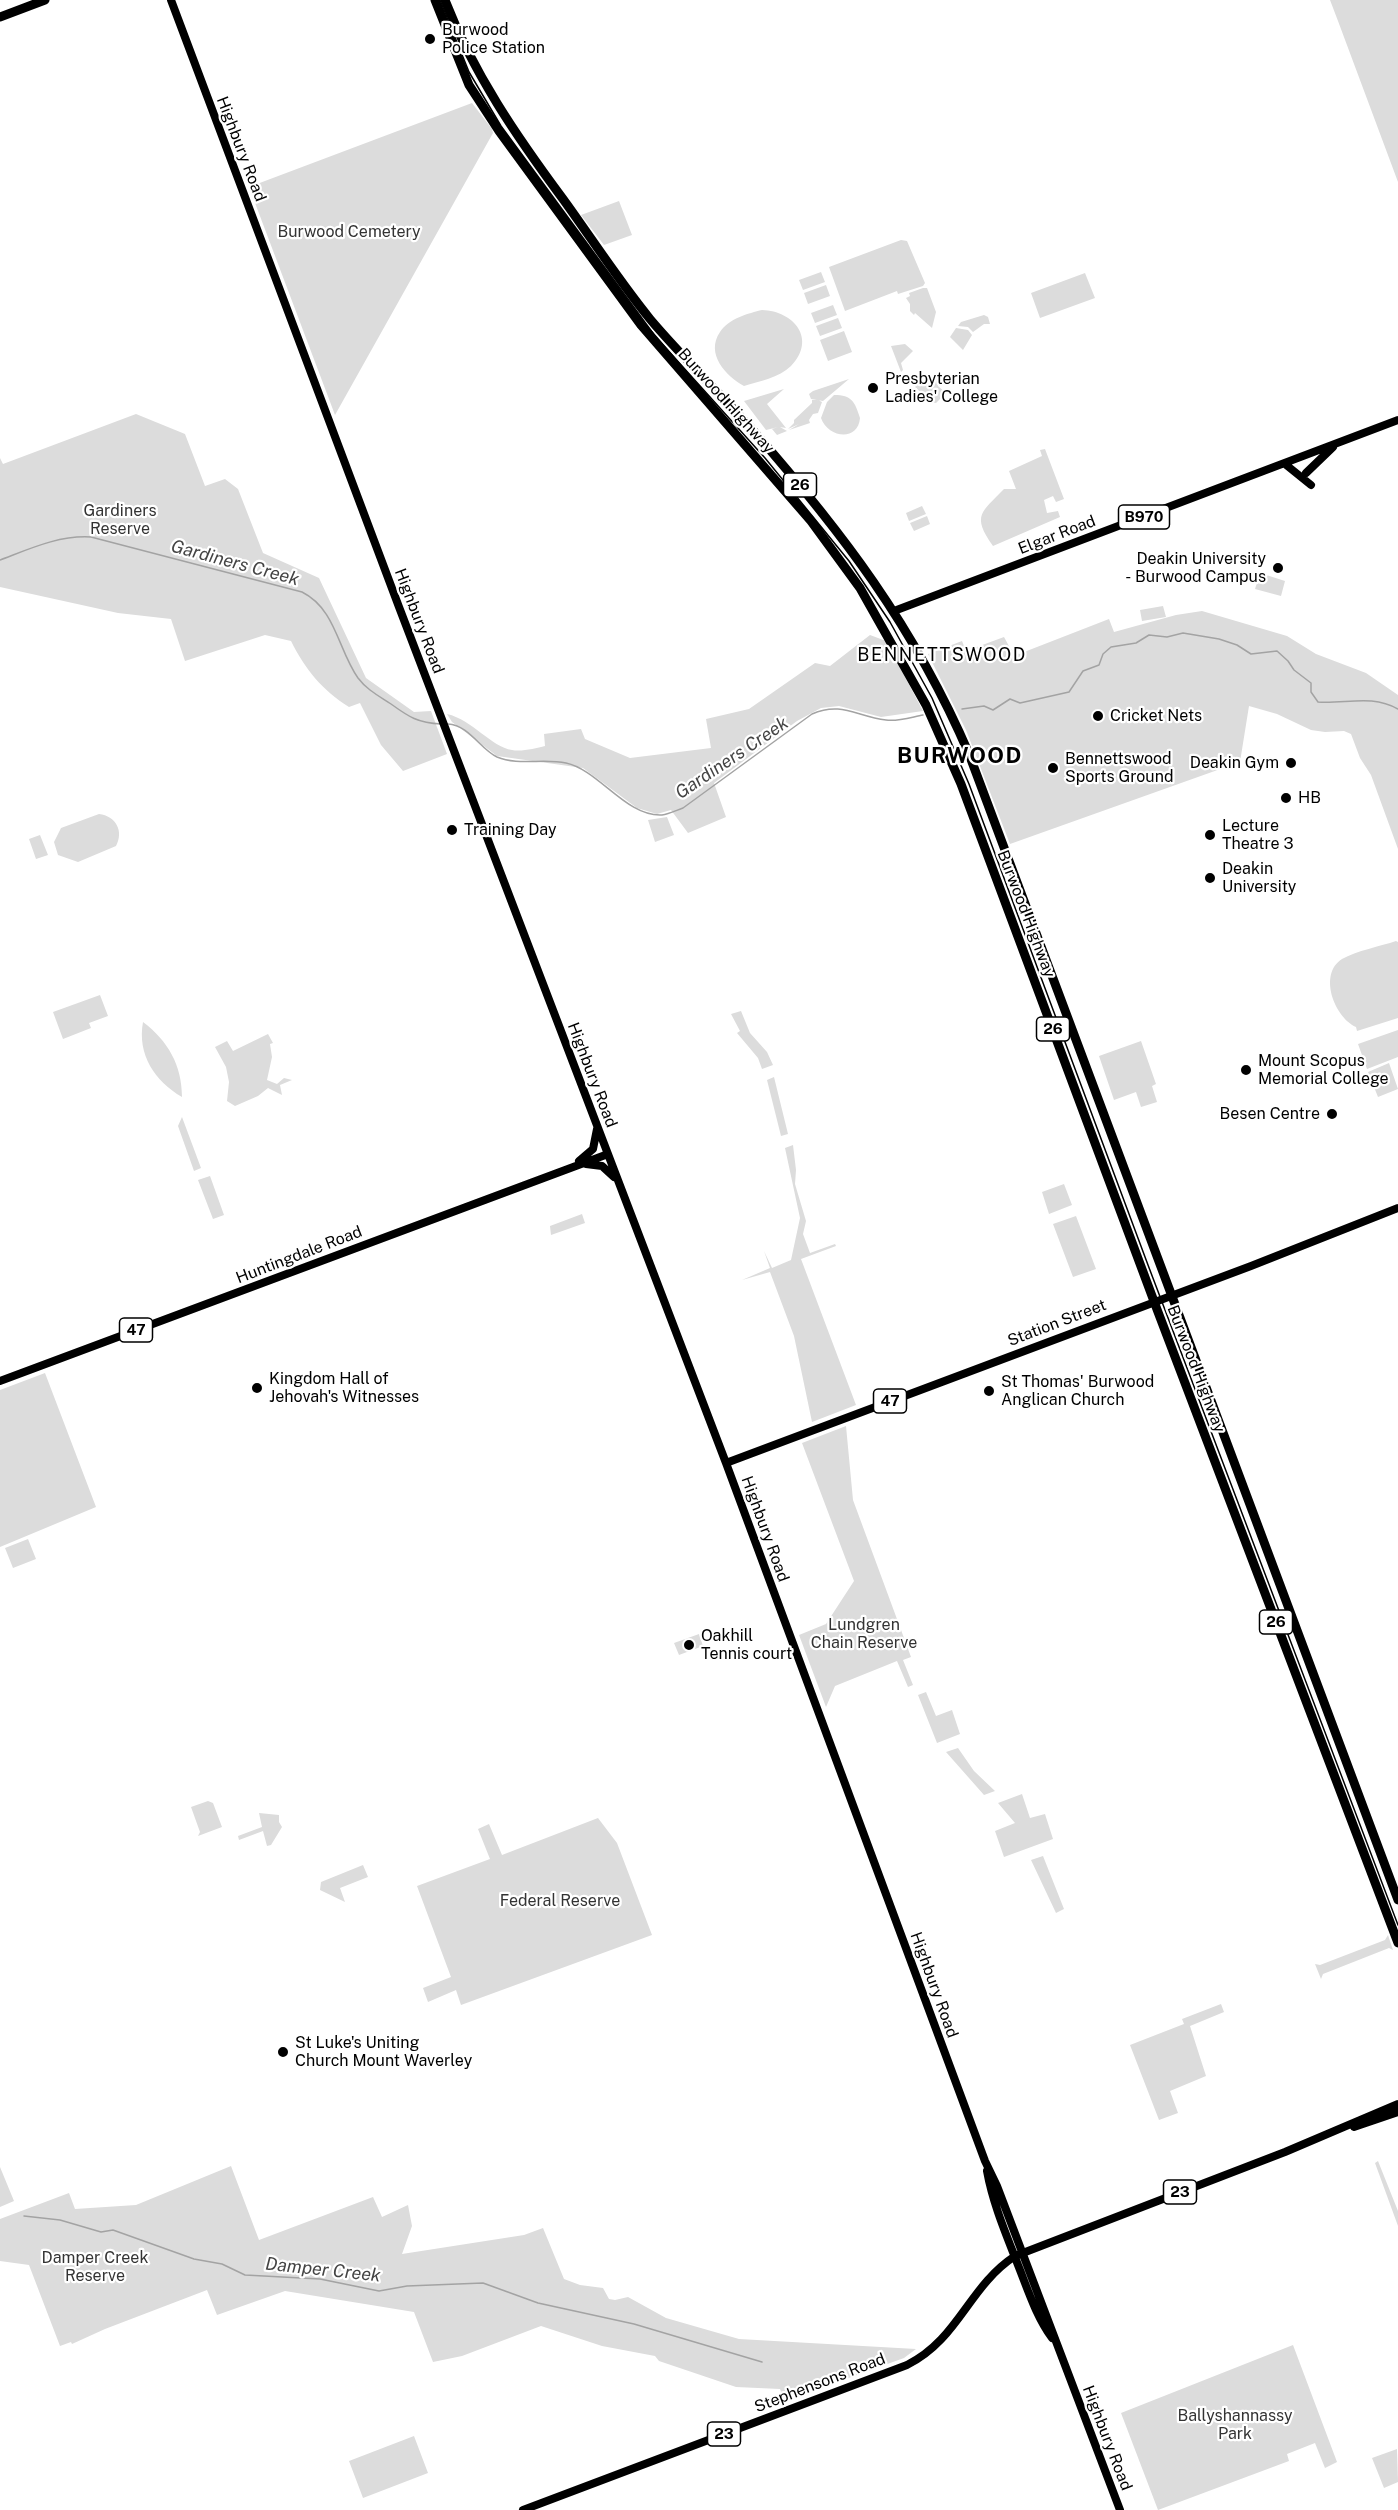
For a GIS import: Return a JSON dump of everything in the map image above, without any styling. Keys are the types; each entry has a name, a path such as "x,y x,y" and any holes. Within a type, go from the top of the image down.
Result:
{"highway":[{"path":"0,17 45,0"},
{"name":"Burwood Highway","path":"435,0 504,115 652,320 749,426 862,562 902,623 933,677 961,736 1006,852 1398,1900"},
{"name":"Burwood Highway","path":"445,0 461,68 474,93 507,142 641,326 821,534 880,620 935,723 961,784 1154,1302 1398,1943"},
{"path":"474,93 488,87"},
{"path":"504,115 509,133 507,142"},
{"path":"536,179 546,175"},
{"path":"641,326 652,320"},
{"path":"682,353 692,373 688,382"},
{"path":"880,620 894,611"},
{"path":"989,858 1006,852"},
{"path":"1113,1190 1122,1186 1127,1179"},
{"path":"1200,1422 1204,1413 1213,1409"}],"main road":[{"name":"Highbury Road","path":"171,0 726,1463 1019,2254 1120,2510"},
{"name":"Elgar Road","path":"894,611 1398,420"},
{"path":"1306,473 1337,444"},
{"path":"1285,464 1311,485"},
{"path":"902,623 906,612 915,603"},
{"path":"570,1167 592,1151 597,1128"},
{"name":"Huntingdale Road","path":"0,1381 608,1154"},
{"name":"47","path":"570,1167 590,1163 602,1166 619,1182"},
{"name":"Station Street","path":"726,1463 1398,1208"},
{"name":"23","path":"1019,2254 1338,2130 1392,2112 1398,2104"},
{"name":"Stephensons Road","path":"523,2510 825,2396 924,2356 943,2340 991,2275 1019,2254"}],"green space":[{"path":"1330,0 1398,0 1398,182 1338,21"},
{"name":"Burwood Cemetery","path":"472,103 493,133 335,415 249,187"},
{"path":"619,201 632,235 604,245 581,215"},
{"path":"901,240 907,241 925,283 923,286 898,294 897,291 845,311 829,267"},
{"path":"821,272 825,282 803,290 799,280"},
{"path":"1085,273 1095,298 1040,318 1031,293"},
{"path":"826,285 830,296 808,304 804,293"},
{"path":"927,288 936,312 932,328 910,311 910,304 906,298 910,296 909,293"},
{"path":"833,305 837,315 815,323 811,313"},
{"path":"762,310 784,315 792,321 802,337 802,346 799,356 786,370 769,379 744,386 720,364 716,356 716,340 724,327 733,320"},
{"path":"984,315 988,317 990,324 984,324 973,332 968,327 958,326 961,322"},
{"path":"838,318 842,328 820,336 816,326"},
{"path":"956,328 968,330 972,335 963,350 950,337"},
{"path":"844,331 852,352 828,361 820,340"},
{"path":"905,344 913,351 901,363 903,370 901,372 891,346"},
{"path":"923,377 938,379 938,386 946,393 936,403 931,402 915,387"},
{"path":"849,379 823,401 811,399 809,394 813,391"},
{"path":"784,389 767,404 786,428 780,427 787,431 777,435 772,429 778,427 766,430 744,401"},
{"path":"834,395 845,396 852,400 858,412 860,418 858,426 849,434 830,430 821,418 827,402"},
{"path":"812,400 822,402 818,413 813,414 809,420 810,423 789,430 799,424 788,429 812,403"},
{"name":"Gardiners Reserve","path":"136,414 185,434 205,486 225,479 238,489 263,553 319,578 366,678 414,712 431,711 447,754 403,771 381,745 360,703 349,707 322,686 308,670 291,641 265,635 185,661 171,619 118,613 0,587 0,458 3,464"},
{"path":"1045,449 1064,499 1056,502 1053,496 1044,500 1047,513 1058,511 1060,517 993,546 982,527 982,514 1004,489 1016,489 1009,471 1042,456 1040,450"},
{"path":"922,506 926,514 909,521 906,513"},
{"path":"927,516 930,524 914,531 910,523"},
{"path":"1260,573 1285,581 1281,596 1255,589"},
{"path":"1163,606 1166,617 1142,621 1140,610"},
{"path":"1202,611 1287,636 1316,654 1366,673 1398,695 1398,849 1371,775 1360,758 1351,734 1344,731 1311,730 1277,714 1249,706 1240,762 1010,844 966,730 928,654 962,641 966,651 1004,637 1010,648 1019,654 1109,619 1114,632 1176,615"},
{"path":"870,635 886,641 923,711 881,717 839,706 821,708 797,721 714,783 726,817 688,833 671,810 657,814 637,808 583,768 497,756 452,722 447,714 465,722 504,748 512,750 545,746 544,734 581,729 585,739 630,758 711,748 706,719 749,709 815,663 830,666"},
{"path":"99,814 110,818 117,825 119,835 116,846 78,862 58,855 54,842 61,828"},
{"path":"667,817 674,835 655,842 648,820"},
{"path":"40,835 48,855 36,859 29,839"},
{"path":"1398,942 1398,1018 1357,1031 1336,1005 1330,984 1331,975 1335,966 1342,959"},
{"path":"100,995 108,1016 89,1023 91,1028 63,1039 53,1012"},
{"path":"741,1011 750,1033 767,1052 773,1065 762,1069 758,1058 737,1033 740,1031 731,1014"},
{"path":"143,1022 160,1037 172,1055 179,1074 182,1097 172,1091 150,1066 143,1045"},
{"path":"1398,1030 1398,1057 1367,1069 1358,1044"},
{"path":"268,1034 273,1043 270,1044 272,1057 267,1080 277,1084 284,1078 292,1080 280,1085 282,1095 268,1088 258,1096 235,1106 227,1101 229,1082 226,1067 215,1047 227,1041 233,1051"},
{"path":"1141,1041 1156,1084 1152,1086 1157,1102 1141,1107 1136,1092 1114,1100 1099,1056"},
{"path":"1389,1063 1398,1089 1378,1097 1368,1072"},
{"path":"774,1077 788,1134 781,1136 767,1080"},
{"path":"182,1117 201,1168 194,1171 178,1126"},
{"path":"793,1145 795,1184 806,1221 803,1234 810,1253 835,1244 836,1246 801,1259 856,1405 812,1422 794,1336 770,1272 742,1280 770,1268 764,1251 772,1268 791,1260 800,1218 785,1148"},
{"path":"210,1176 224,1215 213,1219 198,1180"},
{"path":"1064,1184 1072,1205 1049,1214 1042,1192"},
{"path":"582,1214 585,1223 551,1235 550,1226"},
{"path":"1076,1216 1096,1269 1073,1277 1053,1224"},
{"path":"45,1373 96,1507 0,1547 0,1390"},
{"name":"Lundgren Chain Reserve","path":"846,1426 853,1500 911,1657 903,1660 913,1685 908,1687 897,1661 835,1686 826,1707 799,1635 826,1624 854,1581 802,1443"},
{"path":"28,1539 36,1559 13,1568 5,1548"},
{"name":"Oakhill Tennis court","path":"699,1634 703,1646 679,1655 674,1643"},
{"path":"926,1692 936,1716 952,1710 960,1734 937,1743 918,1695"},
{"path":"958,1748 974,1771 995,1791 984,1795 946,1752"},
{"path":"1022,1794 1030,1818 1045,1814 1053,1839 1004,1857 995,1831 1015,1823 998,1803"},
{"path":"208,1801 213,1803 222,1827 198,1836 200,1832 191,1807"},
{"path":"259,1813 279,1815 282,1827 271,1845 267,1846 263,1831 239,1840 238,1836 262,1827"},
{"name":"Federal Reserve","path":"598,1818 617,1843 652,1935 461,2005 456,1990 428,2002 423,1988 451,1977 417,1886 490,1859 478,1829 489,1824 502,1855"},
{"path":"1043,1856 1064,1909 1056,1913 1031,1860"},
{"path":"363,1865 368,1877 340,1888 345,1902 320,1890 321,1882"},
{"path":"1388,1935 1393,1950 1389,1948 1323,1974 1321,1979 1315,1964 1320,1965 1385,1940"},
{"path":"1221,2004 1224,2012 1190,2026 1206,2076 1170,2091 1178,2113 1159,2120 1130,2045 1184,2024 1182,2019"},
{"path":"1378,2161 1398,2211 1398,2226 1375,2163"},
{"name":"Damper Creek Reserve","path":"231,2166 259,2240 373,2197 382,2217 408,2205 412,2226 402,2254 524,2235 543,2228 564,2279 580,2285 603,2288 609,2299 628,2297 666,2318 739,2339 916,2349 904,2358 785,2401 780,2389 736,2387 659,2361 655,2356 602,2346 541,2326 462,2356 433,2362 414,2312 285,2291 217,2315 207,2290 72,2344 71,2342 60,2346 29,2265 0,2261 0,2219 69,2193 75,2209 136,2205"},
{"path":"0,2167 14,2201 0,2207"},
{"name":"Ballyshannassy Park","path":"1293,2345 1337,2462 1325,2468 1315,2443 1287,2454 1289,2461 1158,2510 1121,2413"},
{"path":"414,2436 428,2473 363,2498 349,2461"},
{"path":"1397,2449 1398,2482 1384,2488 1372,2458"}],"waterway":[{"name":"Gardiners Creek","path":"0,560 56,540 91,537 302,592 313,599 329,619 351,667 365,686 409,716 420,721 441,724"},
{"name":"Gardiners Creek","path":"962,709 984,706 993,710 1010,699 1020,703 1069,692 1083,671 1099,665 1103,654 1111,647 1136,643 1149,635 1167,637 1183,633 1219,639 1237,645 1251,654 1277,651 1294,670 1311,683 1311,692 1318,702 1369,701 1388,704 1398,709"},
{"name":"Gardiners Creek","path":"448,724 462,728 491,753 505,760 549,761 578,767 636,809 649,814 662,815 683,808 812,714 823,710 841,709 890,720 923,715"},
{"name":"Damper Creek","path":"24,2216 60,2220 101,2232 113,2230 194,2259 222,2264 245,2275 320,2279 379,2291 407,2286 483,2283 538,2303 634,2324 762,2362"}],"tram line":[{"path":"440,0 469,72 501,126 655,336 765,458 849,561 890,622 932,698 969,784 1398,1925"}],"place":[{"name":"Burwood Police Station","path":"430,39"},
{"name":"Presbyterian Ladies' College","path":"873,388"},
{"name":"Deakin University - Burwood Campus","path":"1278,568"},
{"name":"Cricket Nets","path":"1098,716"},
{"name":"Deakin Gym","path":"1291,763"},
{"name":"Bennettswood Sports Ground","path":"1053,768"},
{"name":"HB","path":"1286,798"},
{"name":"Training Day","path":"452,830"},
{"name":"Lecture Theatre 3","path":"1210,835"},
{"name":"Deakin University","path":"1210,878"},
{"name":"Mount Scopus Memorial College","path":"1246,1070"},
{"name":"Besen Centre","path":"1332,1114"},
{"name":"Kingdom Hall of Jehovah's Witnesses","path":"257,1388"},
{"name":"St Thomas' Burwood Anglican Church","path":"989,1391"},
{"name":"Oakhill Tennis court","path":"689,1645"},
{"name":"St Luke's Uniting Church Mount Waverley","path":"283,2052"}],"district":[{"name":"BENNETTSWOOD","path":"942,655"},
{"name":"BURWOOD","path":"960,756"}]}
